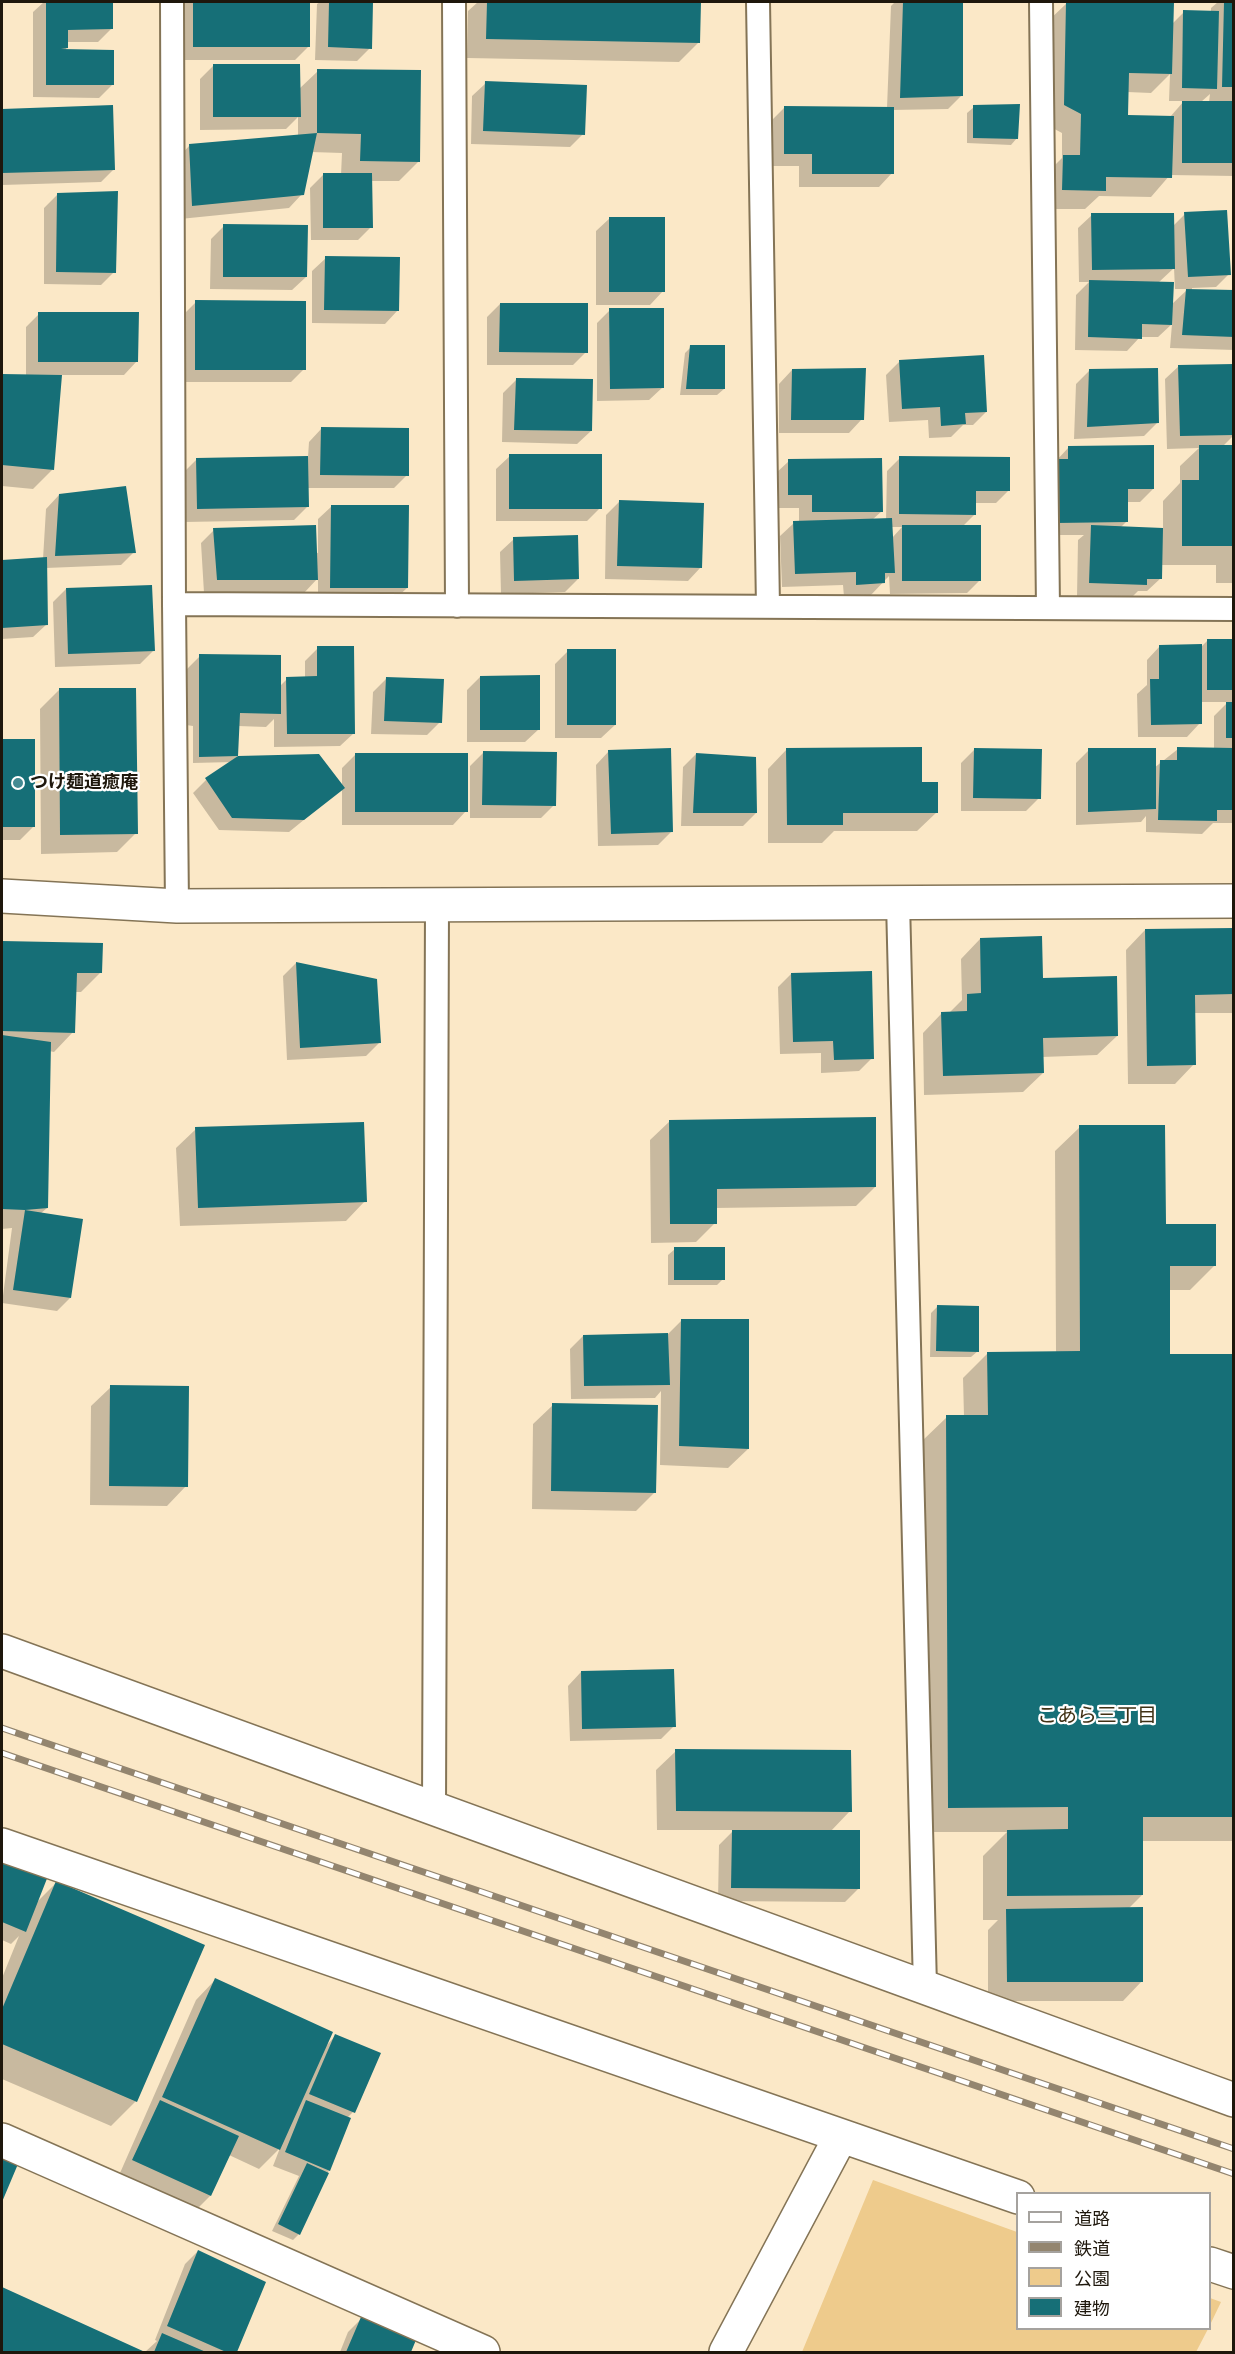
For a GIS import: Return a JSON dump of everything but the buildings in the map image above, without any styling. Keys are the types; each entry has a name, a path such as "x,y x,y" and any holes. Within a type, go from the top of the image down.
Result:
{"street":[{"path":"2,896 177,906 1233,901"},
{"path":"2,1651 1233,2100"},
{"path":"2,1845 1016,2197"},
{"path":"726,2352 841,2136"},
{"path":"2,2139 483,2352"},
{"path":"1211,2265 1233,2272"}],"lane":[{"path":"172,2 177,906"},
{"path":"454,2 457,606"},
{"path":"758,2 768,607"},
{"path":"1041,2 1048,608"},
{"path":"174,604 1233,609"},
{"path":"898,902 925,1988"},
{"path":"434,1809 437,904"}],"green space":[{"path":"873,2180 1016,2232 1016,2330 1207,2330 1196,2352 802,2352"},
{"path":"1211,2298 1221,2302 1211,2323"}],"railway":[{"path":"2,1728 1234,2149"},
{"path":"2,1753 1234,2174"}],"place":[{"name":"つけ麺道癒庵","path":"18,783"}],"district":[{"name":"こあら三丁目","path":"1097,1717"}]}
